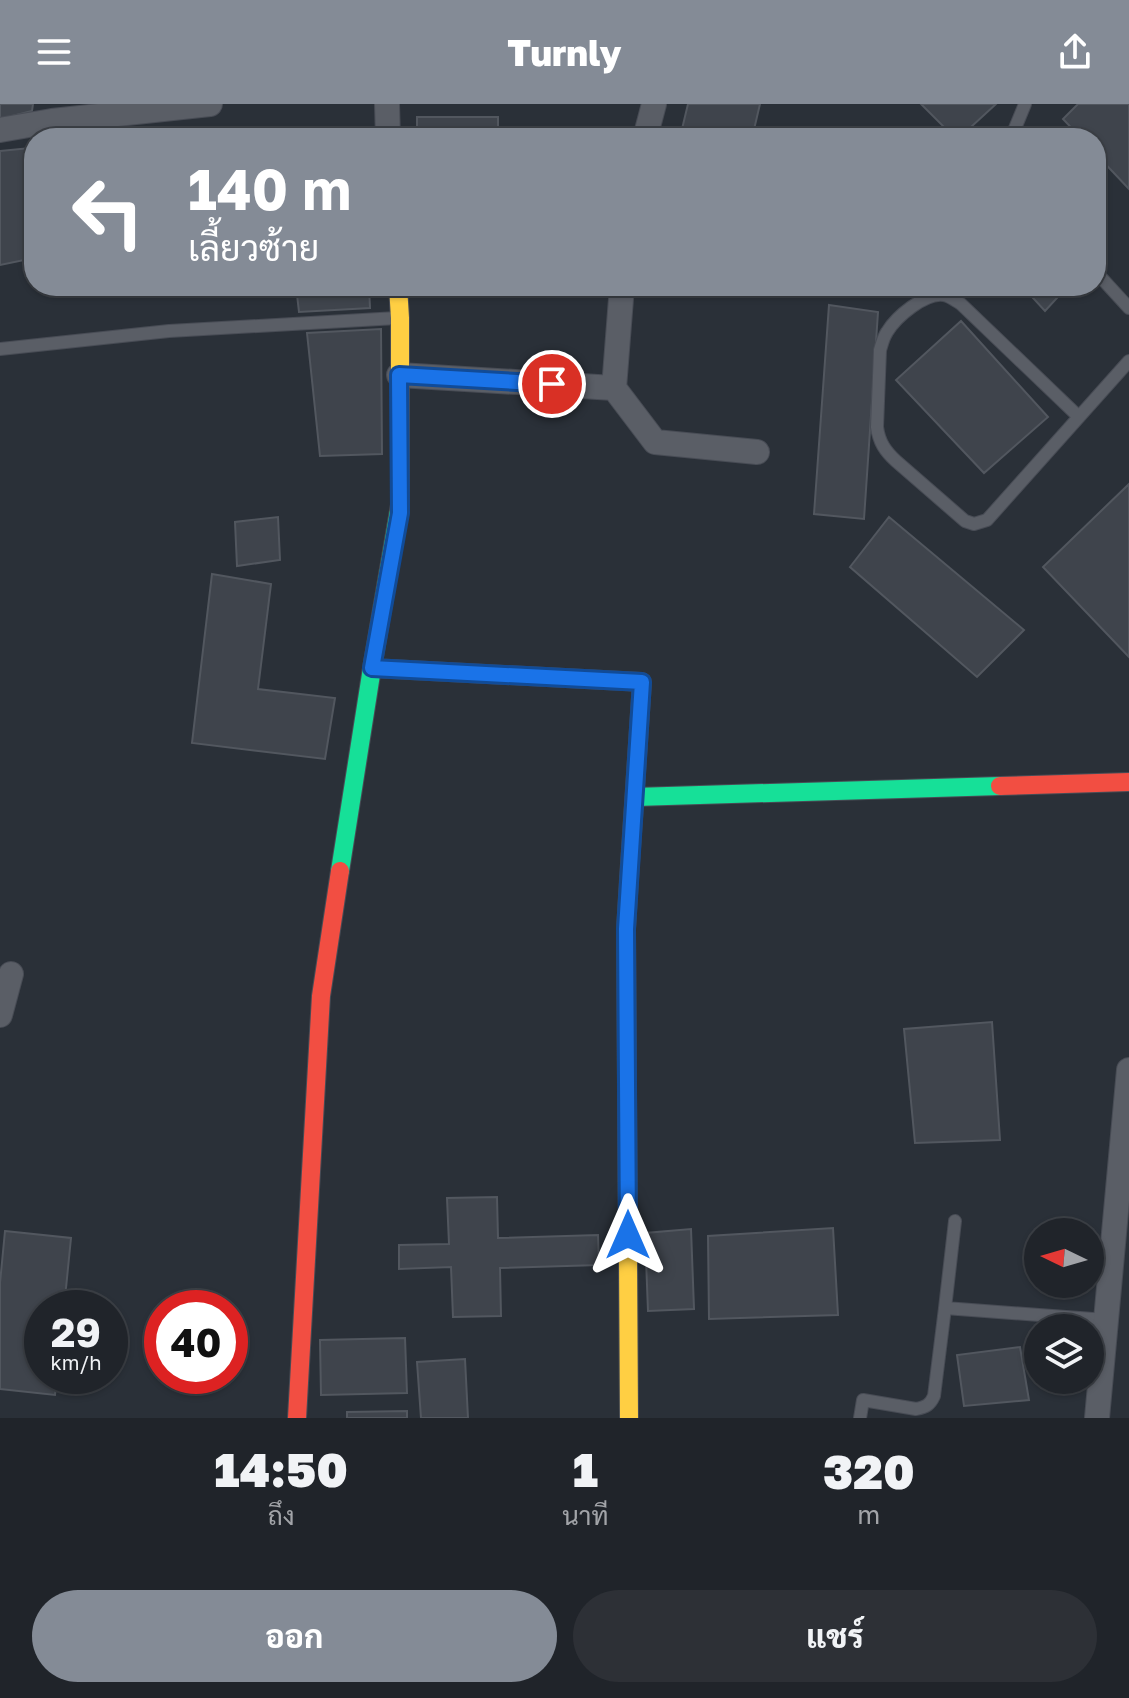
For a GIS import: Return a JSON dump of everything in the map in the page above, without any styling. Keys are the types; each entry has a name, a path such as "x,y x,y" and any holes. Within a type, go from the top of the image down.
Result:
{"street":[{"path":"0,130 92,111 210,104"},
{"path":"387,104 388,128"},
{"path":"648,128 654,104"},
{"path":"297,1418 321,996 372,668 400,513 399,296"},
{"path":"621,296 614,388 655,442 757,452"},
{"path":"399,375 614,388"},
{"path":"372,668 642,682 626,929 629,1418"},
{"path":"635,797 1129,782"},
{"path":"0,1015 11,974"},
{"path":"1097,1418 1129,1070"}],"lane":[{"path":"1014,128 1022,105"},
{"path":"1106,283 1129,308"},
{"path":"930,296 918,301 888,329 883,341 877,412 879,439 887,454 965,521 974,524 987,520 1129,361"},
{"path":"948,296 961,304 1079,417"},
{"path":"0,349 169,331 400,318"},
{"path":"860,1418 863,1400 916,1409 931,1403 955,1221"},
{"path":"945,1308 1106,1318"}],"building":[{"path":"0,104 33,104 32,111 0,119"},
{"path":"688,104 760,104 754,128 682,128"},
{"path":"921,104 996,104 970,128 945,128"},
{"path":"1078,104 1129,104 1129,189 1106,165 1106,128 1072,128 1063,119"},
{"path":"417,117 498,117 498,128 417,128"},
{"path":"24,149 24,260 0,265 0,151"},
{"path":"297,296 369,296 370,308 299,312"},
{"path":"1031,296 1059,296 1045,311"},
{"path":"829,305 878,312 864,519 814,514"},
{"path":"961,321 1048,417 984,473 896,380"},
{"path":"381,329 382,454 320,456 307,333"},
{"path":"1129,484 1129,657 1043,567"},
{"path":"278,517 280,560 237,566 235,522"},
{"path":"889,517 1024,630 977,677 850,567"},
{"path":"212,574 271,584 258,689 335,698 325,759 192,743"},
{"path":"992,1022 1000,1140 915,1143 904,1029"},
{"path":"497,1197 498,1238 598,1235 599,1265 500,1268 501,1316 453,1317 451,1267 399,1269 399,1245 449,1244 447,1198"},
{"path":"833,1228 838,1315 709,1319 708,1236"},
{"path":"691,1229 694,1309 648,1311 645,1233"},
{"path":"5,1231 71,1238 66,1290 24,1290 24,1392 0,1389 0,1283"},
{"path":"405,1338 407,1393 321,1395 320,1340"},
{"path":"1020,1347 1024,1394 1028,1394 1029,1400 964,1406 957,1355"},
{"path":"465,1359 468,1418 421,1418 417,1362"},
{"path":"407,1411 407,1418 347,1418 347,1412"}],"traffic: fast":[{"path":"340,871 400,505"},
{"path":"372,668 642,682 629,879"},
{"path":"635,797 1000,786"}],"traffic: slow":[{"path":"399,296 400,505"},
{"path":"629,879 626,929 629,1418"}],"traffic: jam":[{"path":"1000,786 1129,782"},
{"path":"297,1418 321,996 340,871"}],"route":[{"path":"552,384 399,375 400,513 372,668 642,682 626,929 628,1235"}]}
